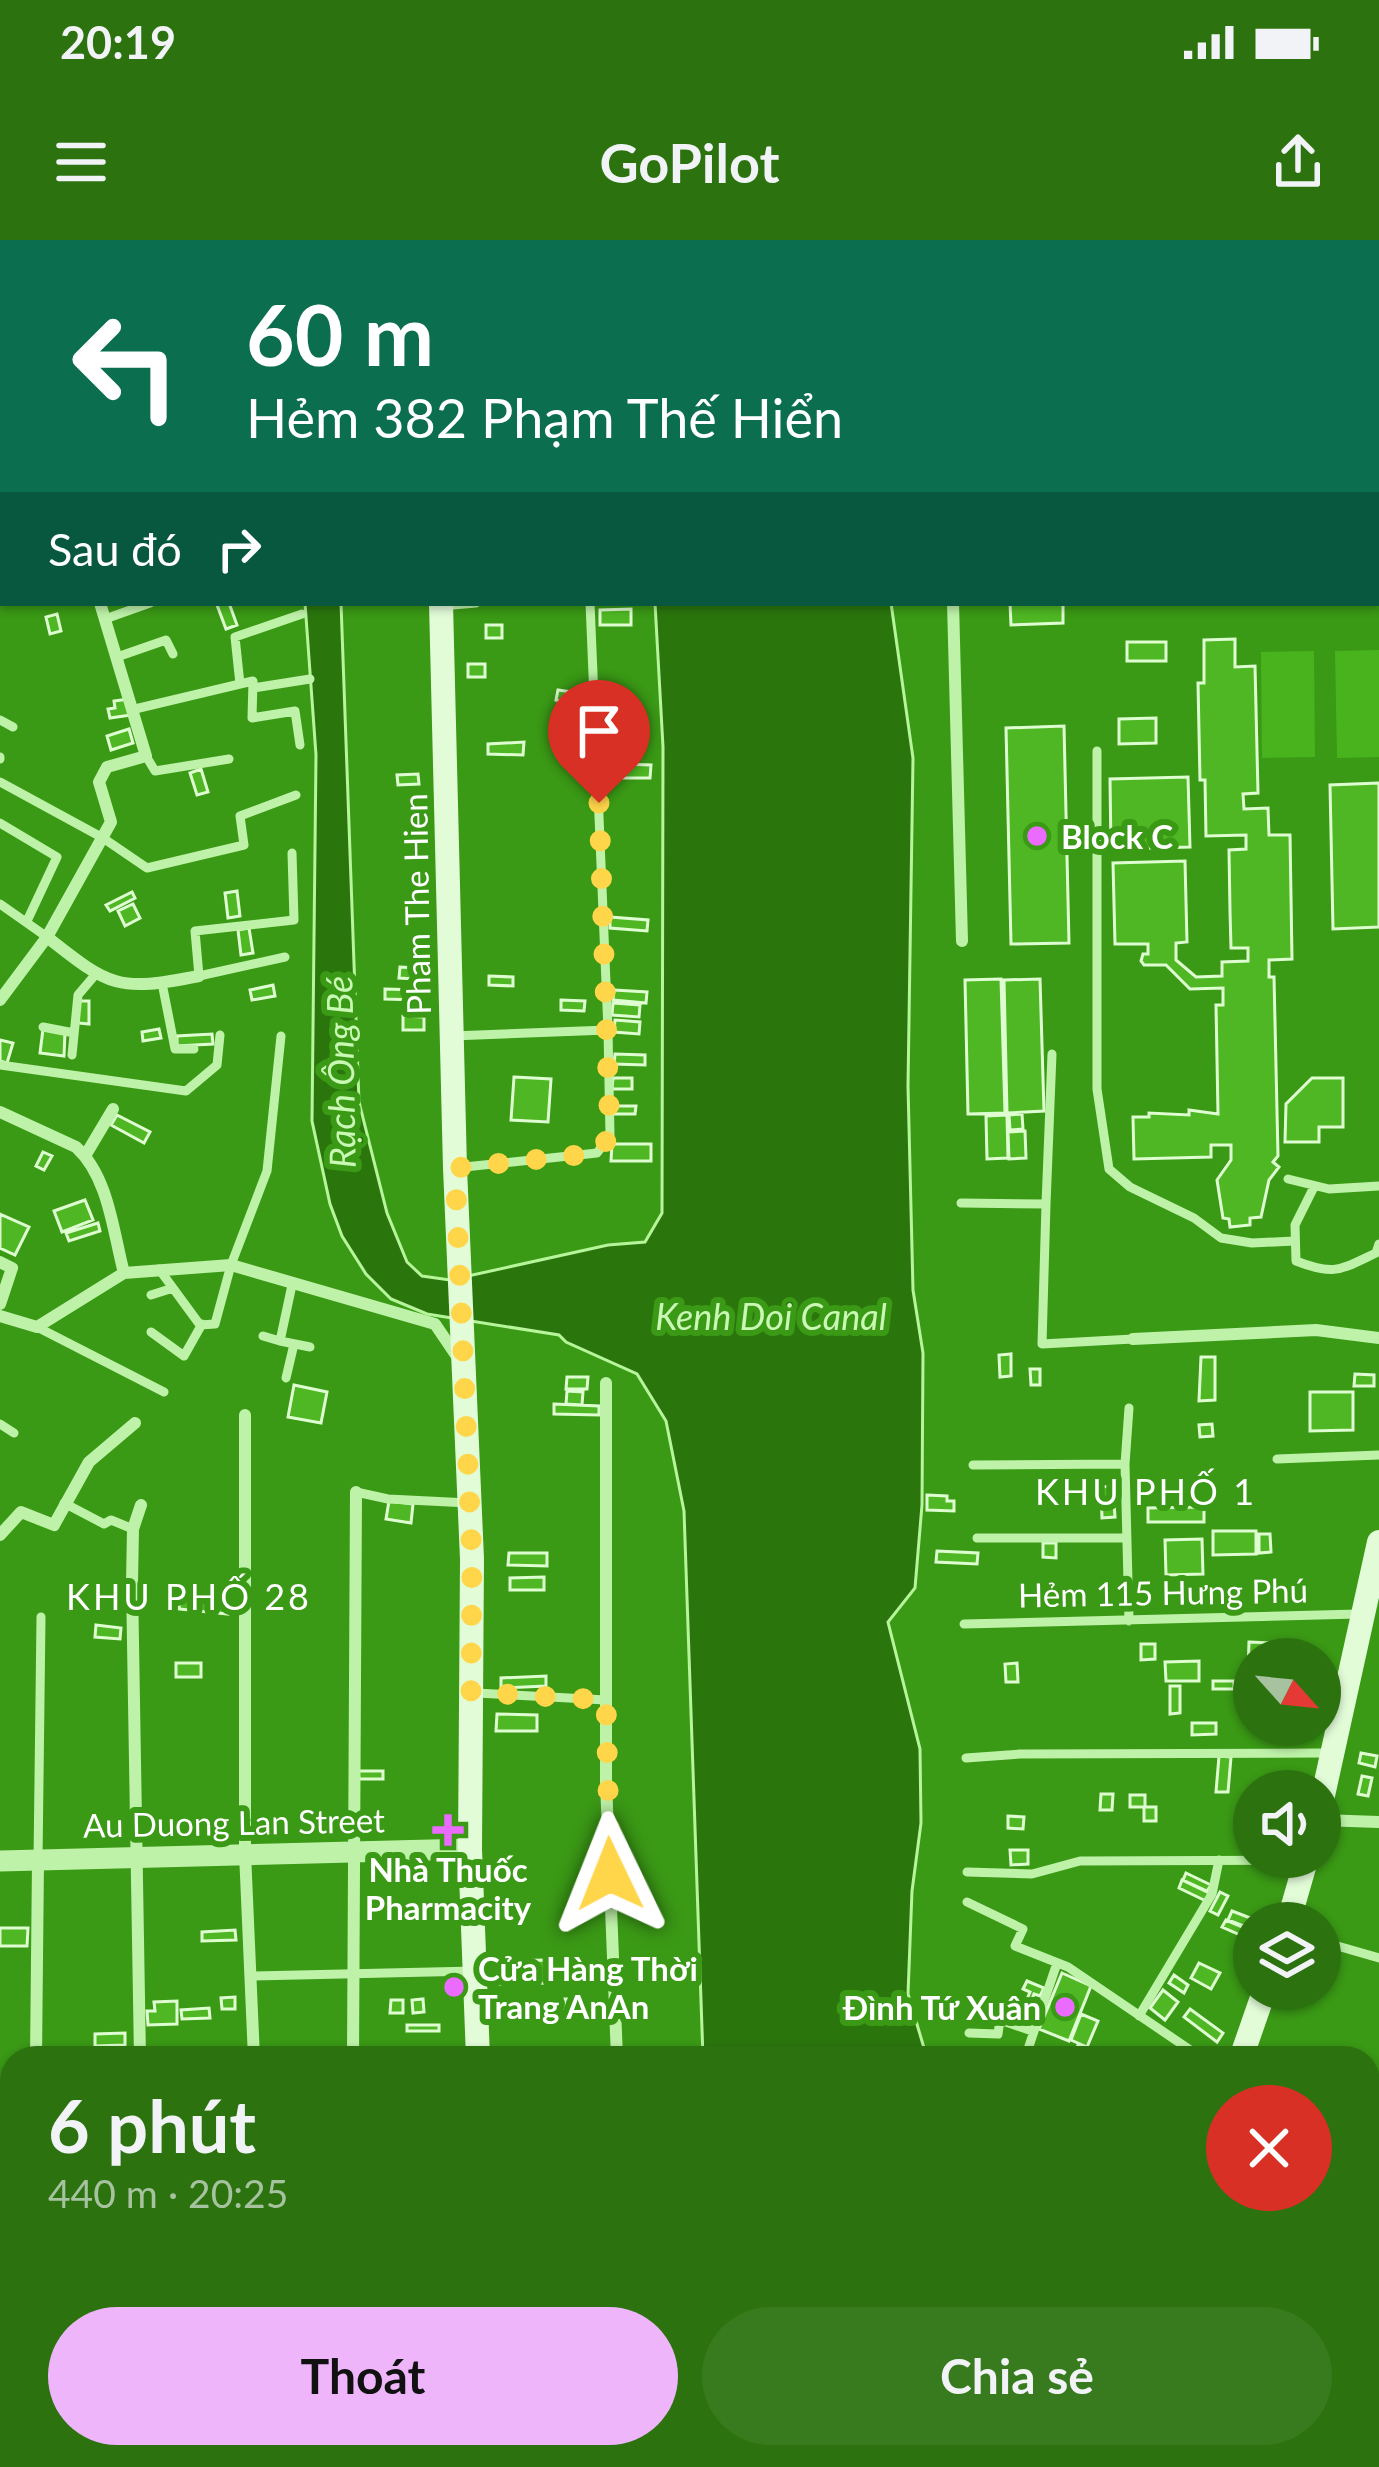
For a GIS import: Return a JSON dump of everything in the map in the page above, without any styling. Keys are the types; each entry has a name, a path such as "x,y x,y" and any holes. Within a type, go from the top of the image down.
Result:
{"main road":[{"name":"Pham The Hien","path":"441,606 463,1367"},
{"path":"463,1367 478,2046"},
{"path":"1329,1770 1379,1542"},
{"path":"1245,2046 1258,2010"}],"street":[{"path":"0,1000 47,937 111,823 99,782 107,767 146,755 101,606"},
{"path":"953,606 962,941"},
{"path":"47,937 95,975 124,987 199,976"},
{"path":"85,1156 113,1109"},
{"path":"0,1112 85,1156 99,1178 124,1273"},
{"path":"0,1262 12,1268 0,1304"},
{"path":"0,1316 37,1327 124,1273 231,1265 435,1324 463,1367"},
{"path":"1133,1339 1316,1330 1379,1338"},
{"path":"606,1383 606,1700 617,2046"},
{"path":"245,1415 245,1853 253,2046"},
{"path":"0,1535 21,1512 54,1525 89,1462 134,1424"},
{"path":"353,2046 356,1492"},
{"path":"140,2046 133,1529 141,1505"},
{"path":"1341,1821 1379,1822"},
{"name":"Au Duong Lan Street","path":"0,1861 470,1849"},
{"path":"36,2046 38,1861"}],"lane":[{"path":"105,619 142,606"},
{"path":"455,1168 597,1153 610,1136 590,606"},
{"path":"240,684 236,638 302,614"},
{"path":"117,657 166,640 173,654"},
{"path":"253,688 310,680"},
{"path":"135,709 254,681 252,718 295,711 300,745"},
{"path":"0,720 13,727"},
{"path":"1096,752 1096,1089 1109,1169 1130,1187 1194,1218 1221,1238 1266,1244 1294,1241"},
{"path":"146,755 155,771 229,759"},
{"path":"0,782 104,838 147,868 244,845 239,816 296,795"},
{"path":"0,823 57,857 27,921"},
{"path":"285,957 199,976 195,931 294,920 292,853"},
{"path":"0,904 47,937"},
{"path":"72,1054 78,995 95,975"},
{"path":"162,983 175,1049 194,1049"},
{"path":"44,1027 74,1033"},
{"path":"452,1036 608,1030"},
{"path":"0,1066 186,1091 217,1065 220,1035"},
{"path":"202,1324 215,1324 231,1265 267,1171 281,1036"},
{"path":"1052,1054 1042,1344 1133,1339"},
{"path":"1288,1179 1314,1187 1379,1186"},
{"path":"1314,1187 1295,1225 1296,1261 1324,1272 1340,1270 1376,1253 1379,1244"},
{"path":"961,1203 1046,1204"},
{"path":"159,1269 202,1324"},
{"path":"280,1341 292,1286"},
{"path":"151,1295 173,1288"},
{"path":"151,1332 184,1356 202,1324"},
{"path":"37,1327 164,1392"},
{"path":"262,1336 310,1347"},
{"path":"286,1378 294,1344"},
{"path":"1129,1621 1125,1464 1130,1408"},
{"path":"0,1424 14,1433"},
{"path":"1277,1459 1379,1455"},
{"path":"973,1465 1125,1464"},
{"path":"356,1492 388,1499 469,1503"},
{"path":"64,1503 104,1524 111,1520 133,1529"},
{"path":"977,1538 1126,1538"},
{"name":"Hẻm 115 Hưng Phú","path":"964,1624 1363,1614"},
{"path":"38,1861 41,1617"},
{"path":"471,1692 606,1700"},
{"path":"966,1758 1333,1753"},
{"path":"1139,2016 1212,1894 1219,1860"},
{"path":"967,1872 1032,1874 1080,1861 1233,1860"},
{"path":"968,1902 1023,1929 1015,1946 1057,1963 1184,2046"},
{"path":"1341,1947 1379,1958"},
{"path":"1028,2046 1057,1963"},
{"path":"250,1976 475,1971"},
{"path":"969,2033 998,2034 1000,2020 1032,2031"}],"shaded area":[{"path":"1379,650 1379,757 1337,758 1335,651"},
{"path":"1314,651 1315,757 1262,758 1261,652"}],"water":[{"name":"Kenh Doi Canal","path":"305,606 341,606 359,1102 387,1213 407,1262 422,1276 450,1280 608,1245 645,1242 662,1213 663,747 655,606 891,606 913,758 908,1086 913,1290 923,1353 922,1505 915,1588 888,1622 920,1749 921,1823 912,1891 908,1994 923,2046 703,2046 684,1511 666,1421 637,1374 559,1335 427,1314 391,1299 366,1274 342,1236 312,1121 316,755"}],"building":[{"path":"217,606 230,606 237,625 226,629"},
{"path":"1010,606 1063,606 1063,623 1011,625"},
{"path":"631,609 631,625 600,625 600,610"},
{"path":"57,614 61,631 50,634 46,617"},
{"path":"486,625 502,625 502,638 486,638"},
{"path":"1235,639 1235,667 1255,666 1258,793 1243,794 1244,809 1268,808 1269,835 1290,835 1292,959 1269,960 1269,977 1274,977 1278,1156 1273,1162 1279,1167 1269,1180 1261,1217 1250,1218 1250,1225 1230,1227 1229,1219 1223,1218 1217,1180 1231,1160 1231,1145 1211,1145 1211,1157 1134,1159 1133,1117 1189,1115 1189,1110 1218,1114 1216,1005 1223,1005 1223,988 1190,989 1166,965 1144,965 1141,961 1148,954 1148,944 1115,944 1113,863 1185,861 1187,942 1176,943 1176,960 1196,977 1222,976 1222,962 1248,961 1248,948 1231,948 1229,850 1246,849 1246,835 1206,836 1205,780 1200,780 1198,683 1204,683 1204,640"},
{"path":"1127,642 1166,642 1166,661 1127,661"},
{"path":"468,664 485,664 485,677 468,677"},
{"path":"558,690 572,692 570,703 556,700"},
{"path":"129,699 131,715 110,718 108,709 115,708 114,701"},
{"path":"1156,718 1156,743 1119,744 1119,719"},
{"name":"Block C","path":"1064,726 1069,943 1011,944 1006,728"},
{"path":"129,729 133,743 111,750 107,736"},
{"path":"524,742 523,755 488,754 488,744"},
{"path":"622,764 651,765 650,778 622,778"},
{"path":"201,769 208,792 197,795 190,773"},
{"path":"418,774 419,784 398,785 397,775"},
{"path":"1188,777 1190,847 1111,849 1110,779"},
{"path":"1379,783 1379,927 1333,929 1330,785"},
{"path":"237,891 240,916 228,918 225,893"},
{"path":"132,892 135,898 110,911 106,905"},
{"path":"133,904 140,918 125,926 118,911"},
{"path":"610,917 648,920 647,931 610,928"},
{"path":"249,928 253,953 241,955 238,930"},
{"path":"400,967 416,968 415,979 399,978"},
{"path":"489,976 513,977 513,986 489,985"},
{"path":"1001,979 1005,1113 968,1114 965,980"},
{"path":"1040,979 1044,1111 1007,1113 1004,980"},
{"path":"273,985 275,996 252,1000 250,990"},
{"path":"385,989 418,990 418,1000 385,999"},
{"path":"614,990 647,992 646,1003 613,1000"},
{"path":"561,1000 585,1001 584,1011 561,1010"},
{"path":"78,1001 89,1001 89,1024 78,1023"},
{"path":"613,1003 640,1005 639,1017 612,1015"},
{"path":"403,1016 424,1017 424,1030 403,1030"},
{"path":"615,1020 640,1022 639,1034 614,1032"},
{"path":"43,1029 65,1032 64,1056 40,1053"},
{"path":"159,1029 161,1038 143,1041 142,1032"},
{"path":"212,1034 213,1044 177,1046 177,1036"},
{"path":"0,1040 13,1043 7,1063 0,1061"},
{"path":"615,1054 645,1055 645,1065 614,1064"},
{"path":"514,1077 551,1079 548,1122 511,1120"},
{"path":"613,1078 632,1078 632,1089 612,1089"},
{"path":"1312,1078 1343,1078 1343,1127 1319,1127 1319,1142 1285,1142 1286,1104"},
{"path":"613,1106 636,1106 635,1114 613,1114"},
{"path":"1022,1114 1023,1129 1010,1130 1009,1115"},
{"path":"117,1115 150,1132 144,1143 111,1125"},
{"path":"1007,1115 1008,1158 987,1159 986,1116"},
{"path":"1025,1131 1026,1158 1009,1159 1008,1132"},
{"path":"612,1144 651,1144 651,1161 611,1161"},
{"path":"43,1152 52,1156 44,1170 36,1166"},
{"path":"85,1200 93,1220 62,1232 54,1211"},
{"path":"0,1214 29,1227 15,1255 0,1248"},
{"path":"98,1223 100,1231 69,1241 66,1233"},
{"path":"1011,1354 1011,1376 1000,1377 999,1355"},
{"path":"1201,1357 1215,1357 1215,1400 1199,1401"},
{"path":"1030,1369 1040,1369 1040,1385 1031,1385"},
{"path":"1355,1374 1374,1375 1374,1386 1354,1386"},
{"path":"567,1377 588,1377 587,1389 566,1389"},
{"path":"294,1385 327,1392 321,1423 288,1417"},
{"path":"567,1391 583,1392 582,1405 566,1404"},
{"path":"1310,1392 1353,1392 1353,1430 1310,1431"},
{"path":"554,1404 599,1406 599,1415 554,1414"},
{"path":"1212,1424 1213,1436 1200,1437 1199,1425"},
{"path":"1113,1486 1115,1517 1102,1518 1101,1487"},
{"path":"927,1495 947,1496 947,1501 954,1501 954,1511 927,1510"},
{"path":"389,1501 413,1504 411,1523 386,1519"},
{"path":"1204,1507 1204,1522 1148,1522 1148,1508"},
{"path":"1213,1531 1256,1531 1256,1554 1213,1555"},
{"path":"1259,1534 1270,1534 1271,1552 1259,1553"},
{"path":"1202,1539 1203,1574 1166,1575 1165,1540"},
{"path":"1043,1543 1056,1543 1056,1558 1043,1557"},
{"path":"937,1551 978,1553 977,1564 936,1562"},
{"path":"509,1553 547,1553 547,1566 508,1565"},
{"path":"544,1577 544,1590 510,1590 510,1578"},
{"path":"180,1598 229,1602 228,1614 179,1609"},
{"path":"96,1625 121,1628 120,1639 95,1637"},
{"path":"1141,1644 1155,1644 1155,1659 1141,1660"},
{"path":"1199,1661 1199,1681 1166,1681 1165,1662"},
{"path":"176,1663 201,1663 201,1677 176,1677"},
{"path":"1017,1663 1018,1682 1006,1682 1005,1664"},
{"path":"546,1676 546,1686 501,1688 501,1678"},
{"path":"1213,1681 1233,1681 1233,1689 1213,1689"},
{"path":"1170,1686 1180,1686 1180,1713 1170,1714"},
{"path":"497,1714 537,1715 537,1731 496,1731"},
{"path":"1192,1723 1216,1723 1216,1734 1192,1735"},
{"path":"1361,1753 1377,1756 1375,1767 1359,1763"},
{"path":"1219,1756 1231,1757 1228,1792 1216,1792"},
{"path":"358,1771 383,1771 383,1779 359,1779"},
{"path":"1362,1776 1372,1778 1368,1796 1358,1794"},
{"path":"1101,1794 1113,1794 1112,1810 1100,1810"},
{"path":"1130,1795 1145,1795 1145,1807 1130,1807"},
{"path":"1144,1807 1156,1807 1156,1821 1144,1821"},
{"path":"1008,1816 1024,1817 1023,1829 1008,1828"},
{"path":"1010,1850 1028,1850 1028,1864 1011,1865"},
{"path":"1186,1873 1211,1885 1207,1891 1183,1880"},
{"path":"1182,1880 1209,1893 1206,1901 1179,1888"},
{"path":"1220,1892 1228,1896 1218,1915 1210,1911"},
{"path":"0,1928 28,1928 27,1946 0,1946"},
{"path":"235,1930 236,1940 202,1941 202,1932"},
{"path":"545,1960 545,1983 500,1984 500,1961"},
{"path":"1199,1963 1220,1973 1211,1989 1191,1978"},
{"name":"Đình Tứ Xuân","path":"1062,1973 1091,1986 1069,2041 1039,2029"},
{"path":"1174,1975 1188,1985 1184,1993 1169,1983"},
{"path":"1027,1981 1044,1988 1040,1996 1034,1994 1027,2013 1022,2011 1030,1992 1023,1989"},
{"path":"1163,1990 1178,2002 1165,2020 1150,2008"},
{"path":"235,1997 235,2009 222,2009 221,1998"},
{"path":"423,1999 424,2012 413,2013 412,2000"},
{"path":"565,1999 580,1999 581,2010 565,2010"},
{"path":"391,2000 403,2000 403,2013 390,2013"},
{"path":"177,2001 177,2024 148,2025 147,2011 155,2011 154,2002"},
{"path":"209,2008 210,2018 182,2019 181,2010"},
{"path":"1190,2009 1223,2033 1217,2042 1184,2017"},
{"path":"1081,2014 1098,2021 1087,2046 1071,2040"},
{"path":"407,2025 439,2025 439,2031 407,2031"},
{"path":"125,2033 125,2045 95,2046 95,2034"}],"place":[{"name":"Block C","path":"1037,836"},
{"name":"Nhà Thuốc Pharmacity","path":"448,1830"},
{"name":"Cửa Hàng Thời Trang AnAn","path":"454,1987"},
{"name":"Đình Tứ Xuân","path":"1065,2007"}],"district":[{"name":"KHU PHỐ 1","path":"1146,1491"},
{"name":"KHU PHỐ 28","path":"189,1596"}],"route":[{"path":"599,803 610,1136 597,1153 568,1159 455,1168 472,1559 471,1692 606,1700 610,1874"}],"water label":[{"name":"Rạch Ông Bé","path":"340,1072"}]}
